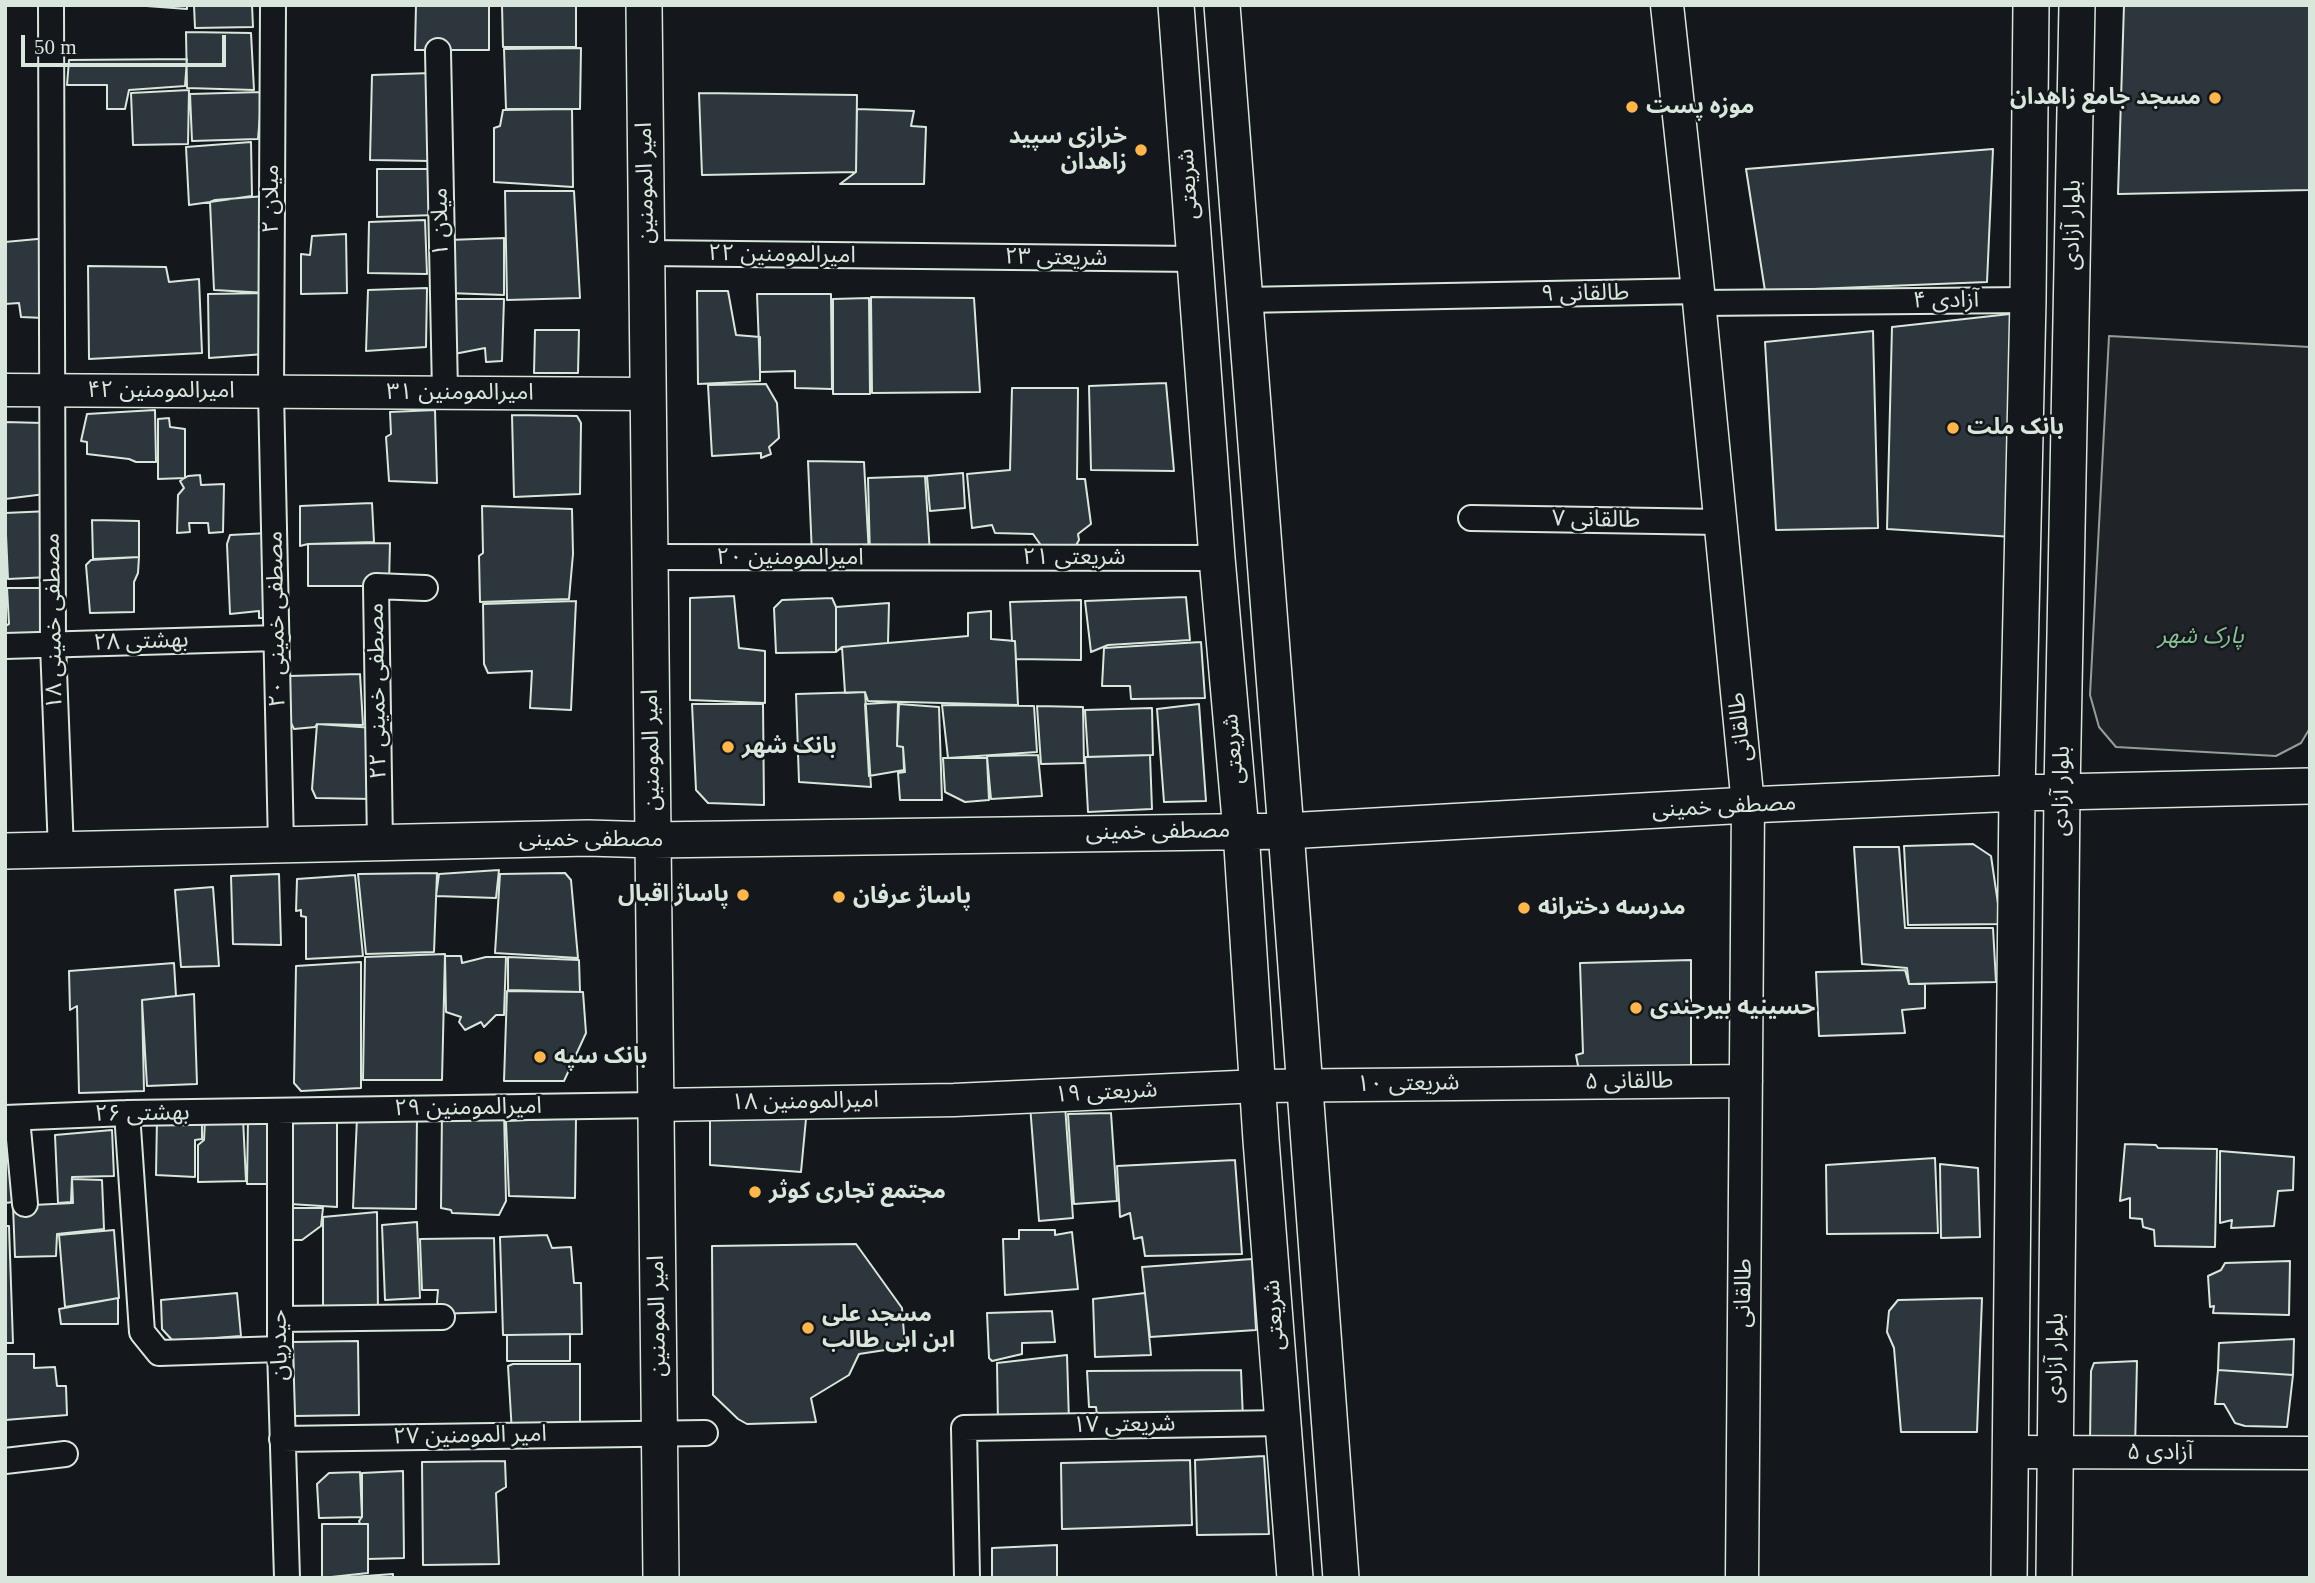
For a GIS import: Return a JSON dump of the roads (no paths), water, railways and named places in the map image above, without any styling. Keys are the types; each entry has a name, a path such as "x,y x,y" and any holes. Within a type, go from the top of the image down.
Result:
{"main road":[{"name":"امیر المومنین","path":"644,5 661,1578"},
{"name":"شریعتی","path":"1176,5 1217,558 1241,831 1295,1578"},
{"name":"شریعتی","path":"1222,5 1341,1578"},
{"name":"بلوار آزادی","path":"2009,1578 2017,793 2028,300 2031,5"},
{"name":"بلوار آزادی","path":"2054,1578 2062,792 2077,5"},
{"name":"مصطفی خمینی","path":"5,851 588,838 653,840 1286,831 2017,793 2310,786"}],"street":[{"name":"مصطفی خمینی ۱۸","path":"51,5 53,645 61,851"},
{"name":"میلان ۲","path":"271,392 273,5"},
{"name":"طالقانی","path":"1667,5 1748,805 1742,1578"},
{"name":"میلان ۱","path":"438,51 445,393"},
{"name":"امیرالمومنین ۲۲","path":"647,253 918,256"},
{"name":"شریعتی ۲۳","path":"918,256 1195,259"},
{"name":"طالقانی ۹","path":"1244,300 1471,296 1698,297 1863,302"},
{"name":"آزادی ۴","path":"1863,302 2028,300"},
{"name":"امیرالمومنین ۴۲","path":"5,390 271,392"},
{"name":"امیرالمومنین ۳۱","path":"271,392 648,394"},
{"name":"مصطفی خمینی ۲۰","path":"271,392 281,846"},
{"name":"طالقانی ۷","path":"1471,518 1720,523"},
{"name":"امیرالمومنین ۲۰","path":"650,557 931,558"},
{"name":"شریعتی ۲۱","path":"931,558 1217,558"},
{"name":"مصطفی خمینی ۲۲","path":"380,844 376,586 425,588"},
{"name":"بهشتی ۲۸","path":"5,646 277,638"},
{"name":"طالقانی ۵","path":"1512,1083 1746,1081"},
{"name":"شریعتی ۱۰","path":"1259,1086 1512,1083"},
{"name":"شریعتی ۱۹","path":"954,1100 1259,1086"},
{"name":"امیرالمومنین ۱۸","path":"656,1105 954,1100"},
{"name":"امیرالمومنین ۲۹","path":"279,1111 656,1105"},
{"name":"بهشتی ۲۶","path":"11,1118 279,1111"},
{"name":"حیدریان","path":"279,1111 280,1349 286,1578"},
{"path":"127,1113 142,1332 159,1353 280,1349"},
{"path":"11,1118 25,1204"},
{"path":"280,1319 442,1317"},
{"name":"شریعتی ۱۷","path":"967,1578 964,1428 1283,1423"},
{"name":"امیر المومنین ۲۷","path":"282,1439 705,1433"},
{"name":"آزادی ۵","path":"2010,1452 2310,1454"},
{"path":"5,1461 65,1454"}],"place":[{"name":"مسجد جامع زاهدان","path":"2215,98"},
{"name":"موزه پست","path":"1632,107"},
{"name":"خرازی سپید زاهدان","path":"1141,150"},
{"name":"بانک ملت","path":"1953,428"},
{"name":"بانک شهر","path":"728,747"},
{"name":"پاساژ اقبال","path":"743,895"},
{"name":"پاساژ عرفان","path":"839,897"},
{"name":"مدرسه دخترانه","path":"1524,908"},
{"name":"حسینیه بیرجندی","path":"1636,1008"},
{"name":"بانک سپه","path":"540,1057"},
{"name":"مجتمع تجاری کوثر","path":"755,1192"},
{"name":"مسجد علی ابن ابی طالب","path":"808,1328"}],"park label":[{"name":"پارک شهر","path":"2201,637"}]}
